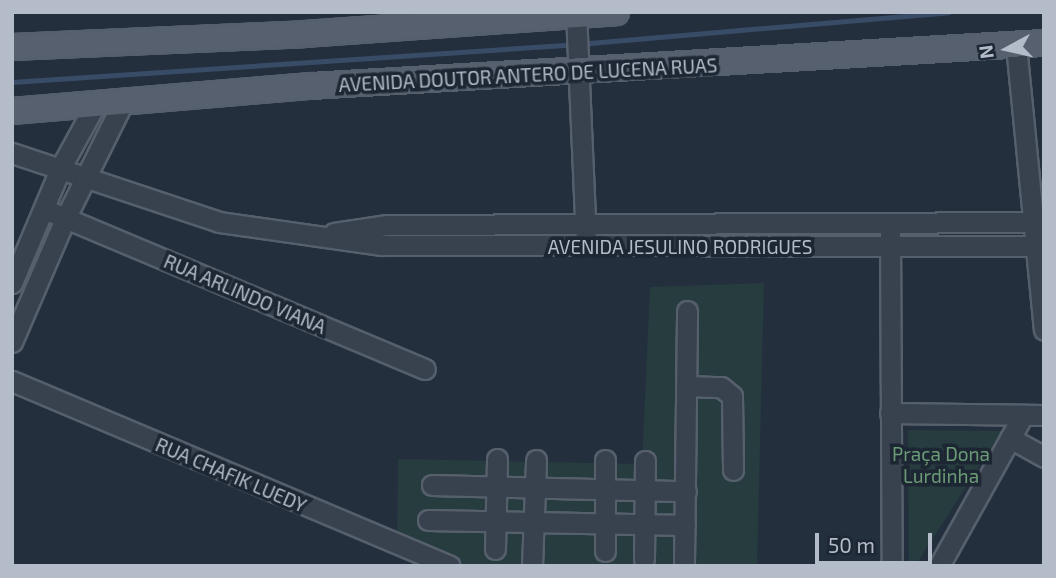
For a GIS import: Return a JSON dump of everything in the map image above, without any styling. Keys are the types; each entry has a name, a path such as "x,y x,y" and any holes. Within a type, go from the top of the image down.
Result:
{"main road":[{"path":"12,47 616,12"},
{"name":"AVENIDA DOUTOR ANTERO DE LUCENA RUAS","path":"12,111 311,86 578,73 1044,43"}],"street":[{"path":"576,14 586,248"},
{"path":"1016,45 1039,222 1044,330"},
{"path":"12,342 65,219 123,102"},
{"path":"12,283 61,167 95,105"},
{"name":"AVENIDA JESULINO RODRIGUES","path":"12,152 219,222 326,235 381,246 1040,246"},
{"name":"RUA ARLINDO VIANA","path":"44,209 425,369"},
{"name":"AVENIDA JESULINO RODRIGUES","path":"326,235 387,225 585,227 1039,222"},
{"path":"890,224 892,566"},
{"path":"684,562 687,311"},
{"name":"RUA CHAFIK LUEDY","path":"12,381 450,566"},
{"path":"686,387 722,387 732,396 733,470"},
{"path":"890,413 1044,415"},
{"path":"939,566 1023,415"},
{"path":"1010,438 1044,457"},
{"path":"495,549 497,459"},
{"path":"532,566 536,460"},
{"path":"605,460 605,551"},
{"path":"644,559 645,461"},
{"path":"432,485 686,491"},
{"path":"428,520 685,525"}],"green space":[{"path":"764,283 757,566 456,566 397,541 398,459 642,464 650,287"},
{"name":"Praça Dona Lurdinha","path":"908,430 1002,431 915,566 909,566"}],"waterway":[{"path":"590,43 949,12"},
{"path":"12,82 564,45"}]}
